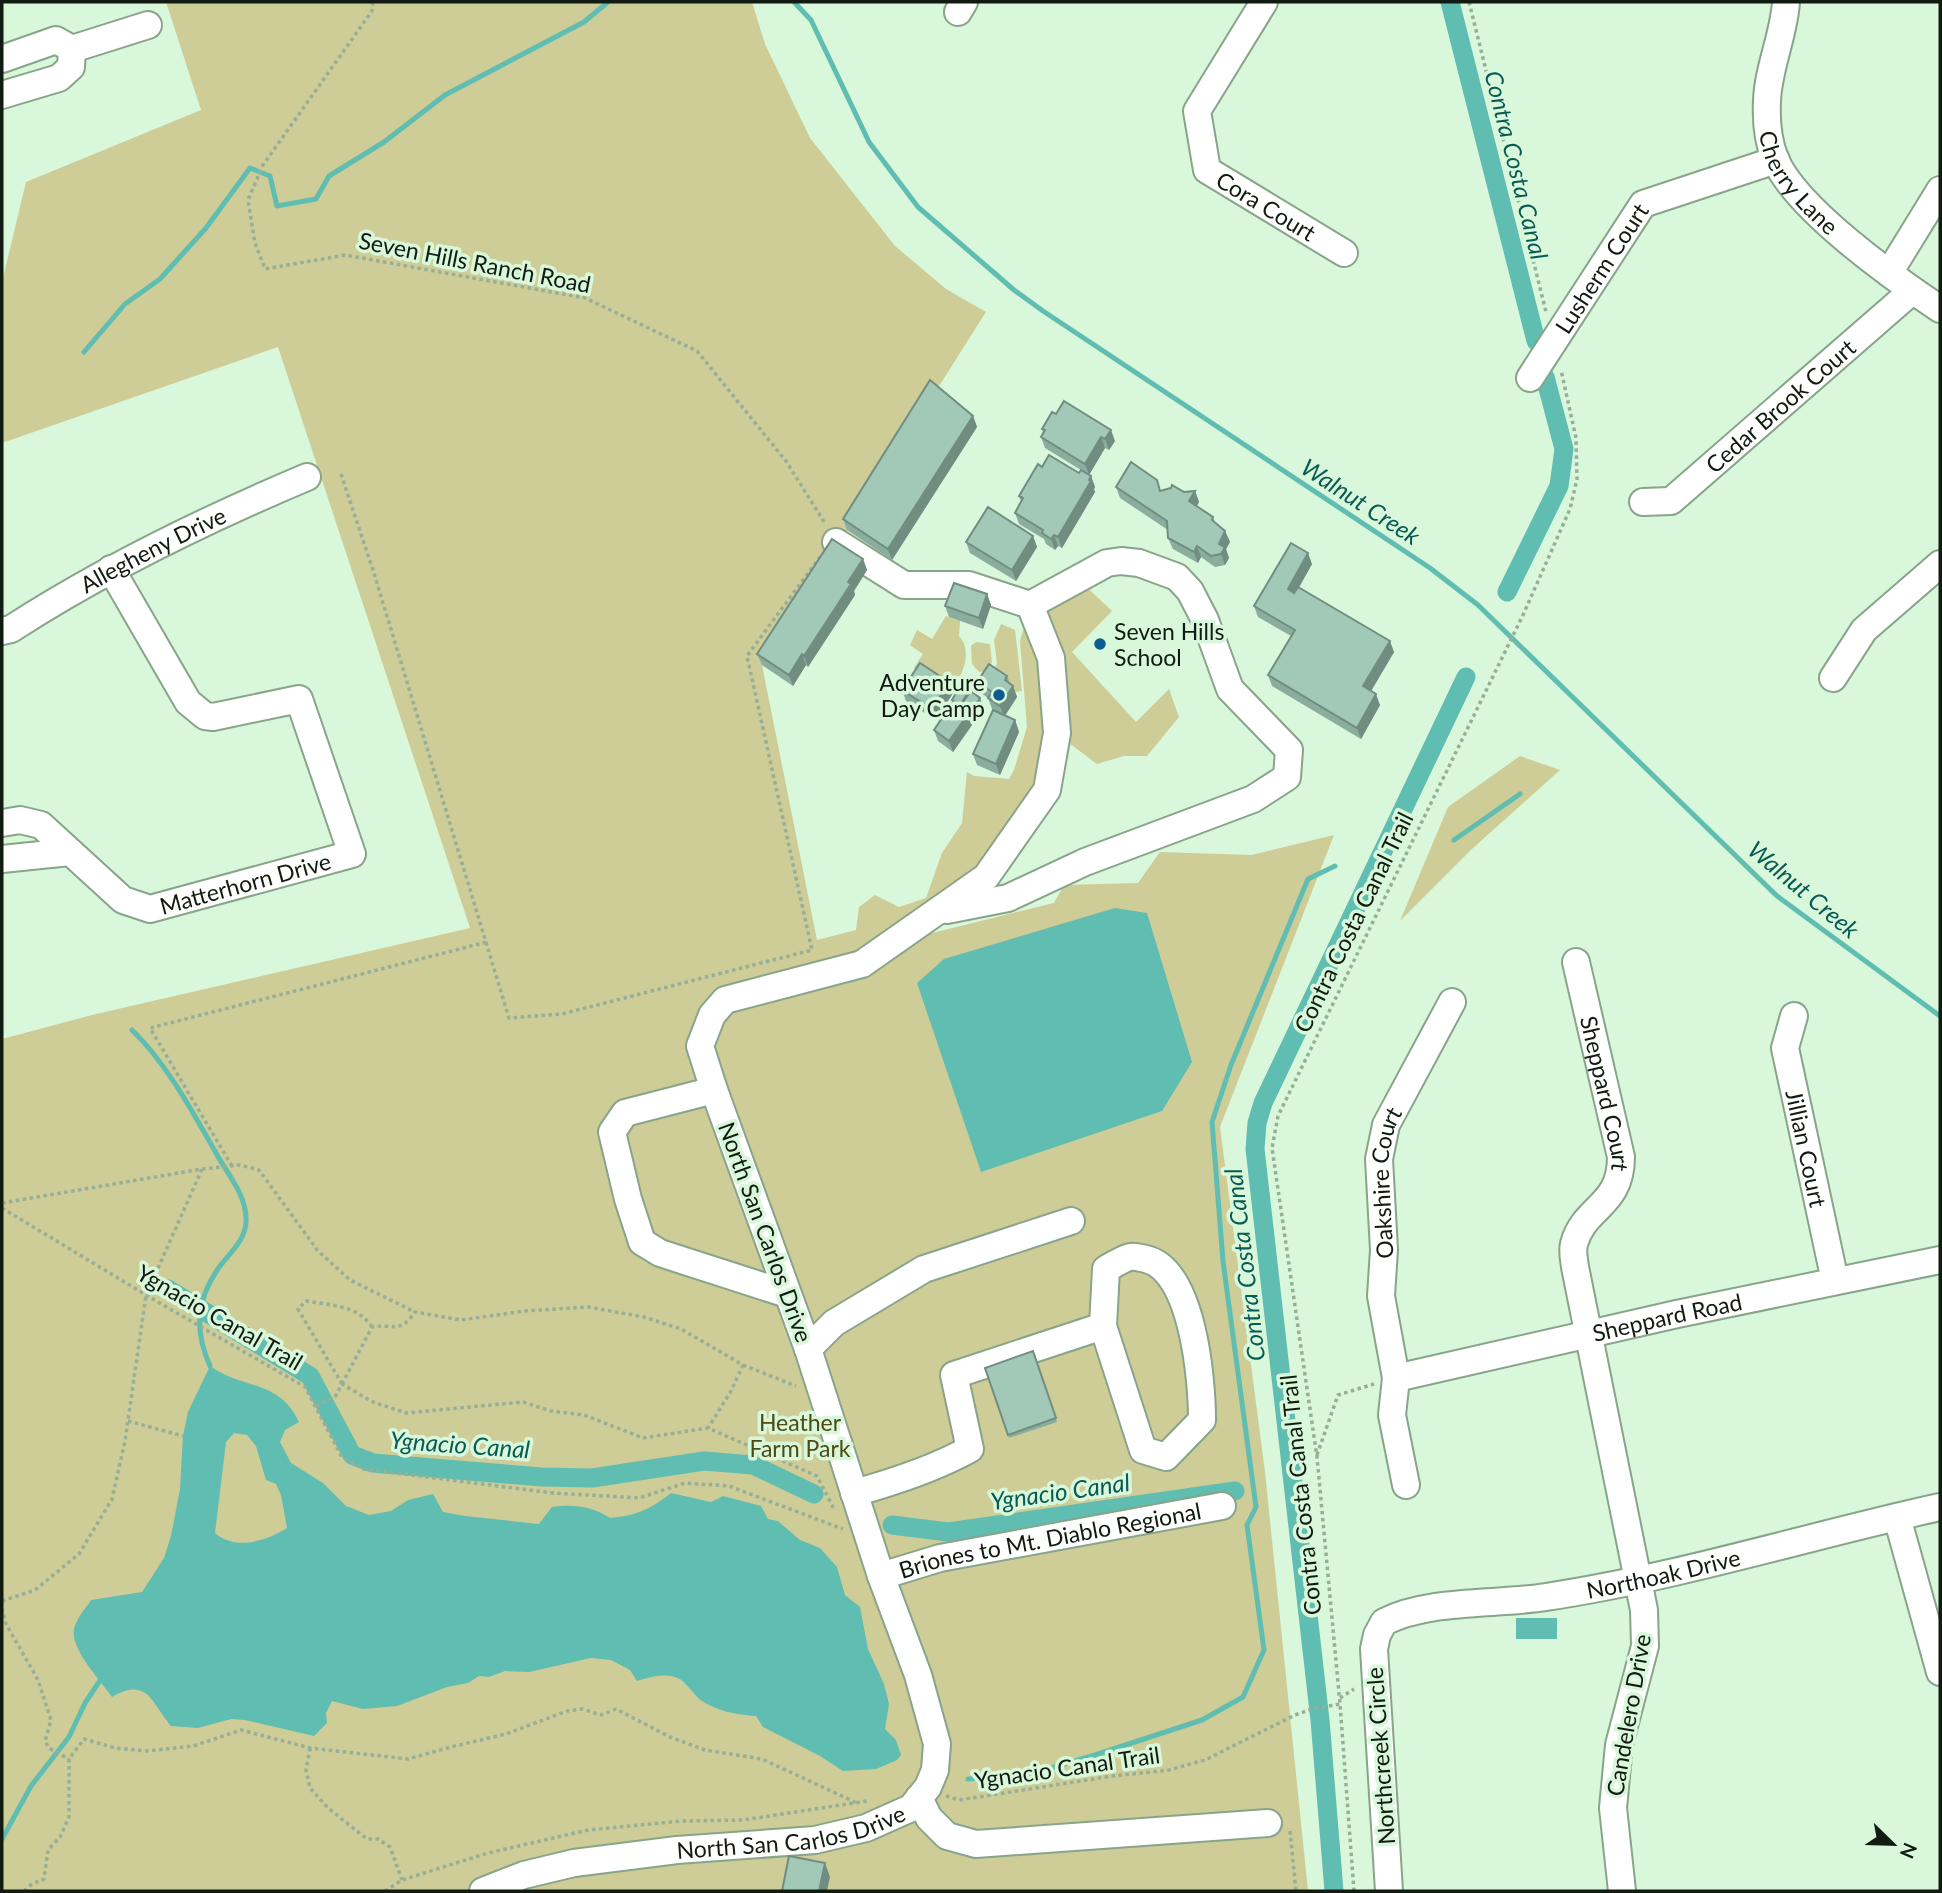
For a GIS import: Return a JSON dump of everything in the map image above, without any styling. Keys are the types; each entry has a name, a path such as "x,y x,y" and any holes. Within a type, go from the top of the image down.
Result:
{"street":[{"name":"Cora Court","path":"1264,2 1197,111 1207,170 1344,253"},
{"name":"Cherry Lane","path":"1786,2 1767,100 1768,133 1776,160 1791,186 1810,207 1889,273 1940,309"},
{"path":"2,59 56,40 72,49 148,25"},
{"path":"2,95 59,78 71,67 72,49"},
{"name":"Lusherm Court","path":"1541,360 1643,204 1776,160"},
{"path":"1889,273 1940,190"},
{"name":"Cedar Brook Court","path":"1643,502 1671,501 1912,290"},
{"name":"Allegheny Drive","path":"2,631 11,629 116,566 307,477"},
{"path":"835,540 904,585 970,585 1030,605 1107,563 1139,563 1177,577 1190,592 1205,620 1230,689 1289,750 1287,777 1253,799 1079,864 1008,898 935,913"},
{"path":"1833,678 1864,630 1940,564"},
{"name":"Matterhorn Drive","path":"2,823 20,820 41,825 123,900 150,909 352,854 299,699 213,718 205,716 188,702 116,566"},
{"name":"North San Carlos Drive","path":"483,1891 524,1875 574,1863 677,1850 816,1840 866,1828 911,1808 924,1792 935,1770 937,1744 918,1675 881,1576 808,1349 700,1046 712,1015 725,1000 862,964 986,877 1047,790 1057,733 1051,658 1030,605"},
{"path":"2,859 70,852"},
{"name":"Sheppard Court","path":"1576,962 1621,1157 1621,1172 1612,1194 1583,1227 1573,1247 1588,1334"},
{"name":"Oakshire Court","path":"1406,1485 1392,1415 1396,1378 1381,1296 1384,1250 1379,1159 1386,1125 1452,1002"},
{"name":"Jillian Court","path":"1794,1016 1785,1048 1835,1281"},
{"path":"714,1090 625,1113 612,1132 628,1199 642,1242 660,1253 787,1294"},
{"path":"808,1349 834,1323 924,1269 1071,1221"},
{"path":"1132,1256 1157,1261 1171,1275 1189,1318 1202,1383 1202,1420 1166,1457 1143,1450 1102,1326 1106,1269 1132,1256"},
{"name":"Sheppard Road","path":"1396,1378 1588,1334 1940,1260"},
{"path":"854,1493 892,1483 970,1449 954,1375 1102,1326"},
{"name":"Candelero Drive","path":"1588,1334 1644,1610 1645,1646 1619,1745 1613,1808 1622,1891"},
{"name":"Briones to Mt. Diablo Regional","path":"881,1576 940,1558 1222,1506"},
{"name":"Northoak Drive","path":"1384,1622 1415,1610 1545,1597 1733,1560 1940,1507"},
{"path":"1897,1517 1940,1672"},
{"name":"Northcreek Circle","path":"1384,1622 1374,1649 1389,1891"},
{"path":"924,1792 929,1818 947,1836 976,1844 1268,1823"}],"path":[{"name":"Seven Hills Ranch Road","path":"373,2 372,11 263,165 248,200 255,243 265,269 345,255 585,298 697,351 786,461 835,540"},
{"name":"Contra Costa Canal Trail","path":"1354,1891 1317,1457 1272,1148 1278,1116 1523,615 1570,509 1577,478 1576,438 1541,360 1469,2"},
{"path":"341,474 373,570 509,1018 562,1014 812,950 747,656 835,540"},
{"path":"232,1166 150,1028 487,942"},
{"path":"2,1206 202,1169 240,1165 259,1170 318,1251 349,1280 415,1312 461,1320 524,1311 588,1307 644,1317 681,1329 743,1365 822,1396"},
{"path":"2,1601 35,1590 79,1554 112,1499 128,1421 146,1295 202,1169"},
{"name":"Ygnacio Canal Trail","path":"2,1206 176,1313 305,1387 342,1457 364,1469 553,1493 639,1498 685,1483 729,1486 845,1529 817,1476 708,1428"},
{"path":"2,1214 8,1212"},
{"path":"372,1327 365,1316 344,1307 306,1301 298,1309 342,1384 373,1402 405,1413 523,1402 551,1411 584,1415 643,1438 708,1428 732,1391 743,1365"},
{"path":"372,1327 394,1329 408,1322 415,1312"},
{"path":"316,1406 335,1397 372,1327"},
{"path":"1317,1457 1338,1395 1396,1378"},
{"path":"128,1421 183,1436"},
{"path":"2,1608 6,1624 38,1680 51,1720 45,1741 49,1748 69,1759"},
{"name":"Ygnacio Canal Trail","path":"924,1792 959,1800 1168,1770 1205,1760 1266,1728 1312,1709 1340,1704"},
{"path":"24,1891 32,1884 44,1880 48,1850 60,1837 69,1817 69,1759 84,1739 115,1748 147,1751 193,1746 241,1730 310,1748 408,1759 506,1734 567,1711 582,1709 601,1714 616,1709 670,1737 705,1750 762,1759 859,1804"},
{"path":"310,1748 306,1770 310,1788 328,1808 368,1839 378,1839 390,1847 402,1880 384,1891"},
{"path":"1268,1823 1289,1826 1296,1891"}],"green space":[{"name":"Heather Farm Park","path":"166,2 752,2 765,44 810,138 895,246 946,289 986,312 762,665 817,940 856,930 859,907 875,895 899,907 926,898 942,853 962,823 967,772 974,776 1009,779 1014,770 1027,727 1020,641 1030,605 1077,578 1112,611 1072,652 1136,722 1169,689 1179,717 1147,756 1124,756 1097,764 1057,734 1047,790 916,937 1054,903 1064,885 1138,883 1160,852 1252,855 1334,835 1220,1127 1265,1472 1308,1891 2,1891 2,1039 92,1015 470,928 278,347 2,443 2,282 26,182 201,110"},
{"path":"946,616 960,621 959,636 966,649 965,664 953,691 914,668 923,654 910,645 917,630 932,639"},
{"path":"1001,624 1015,630 1022,691 1014,692 993,673 997,663 994,640"},
{"path":"976,642 990,644 992,662 987,671 979,672 972,664 971,646"},
{"path":"1520,756 1560,770 1473,848 1400,921 1448,807"}],"water":[{"path":"1115,908 1147,913 1192,1062 1162,1111 981,1172 917,983 944,959"},
{"path":"210,1366 222,1374 271,1392 291,1408 299,1422 285,1430 280,1442 291,1463 323,1483 346,1506 369,1515 391,1511 408,1500 433,1494 443,1512 539,1524 552,1507 582,1507 610,1518 619,1517 642,1511 671,1493 711,1502 723,1496 761,1506 768,1519 778,1521 800,1540 820,1548 837,1567 845,1595 860,1607 868,1649 884,1684 889,1704 885,1729 896,1740 901,1755 897,1760 876,1769 843,1771 763,1727 756,1716 712,1707 699,1699 680,1679 664,1676 637,1681 630,1670 611,1660 591,1658 529,1672 505,1671 489,1677 479,1676 468,1683 447,1687 397,1706 363,1709 332,1701 326,1713 327,1723 314,1736 231,1719 198,1728 171,1726 148,1695 141,1691 124,1691 112,1697 81,1655 74,1629 91,1600 142,1592 164,1558 180,1489 183,1436 188,1412","holes":["234,1433 247,1435 256,1446 266,1480 276,1484 281,1495 287,1528 261,1540 241,1543 232,1542 215,1533 226,1442"]},
{"path":"1516,1618 1557,1618 1557,1639 1516,1639"}],"building":[{"path":"930,380 973,416 888,549 843,519"},
{"path":"1064,401 1111,430 1105,439 1101,437 1085,464 1041,437 1045,430 1042,429 1052,412 1056,414"},
{"path":"1049,455 1079,473 1081,470 1091,476 1091,481 1058,537 1054,535 1051,539 1042,533 1043,530 1015,513 1023,498 1019,496 1038,464 1042,467"},
{"path":"1131,462 1157,480 1160,491 1171,488 1172,485 1184,492 1195,491 1189,501 1213,517 1212,520 1225,531 1219,544 1225,547 1221,554 1211,556 1197,546 1194,552 1168,538 1167,521 1116,487"},
{"path":"988,507 1033,536 1012,570 966,542"},
{"path":"832,539 863,559 848,582 851,584 789,675 757,654"},
{"path":"1291,543 1308,553 1288,589 1294,593 1298,587 1390,641 1363,686 1376,694 1357,728 1268,675 1295,630 1254,606"},
{"path":"954,583 987,594 979,618 945,606"},
{"path":"920,663 949,682 932,709 902,690"},
{"path":"989,664 1007,676 1005,680 1013,686 1000,706 988,698 992,692 977,682"},
{"path":"961,685 969,691 960,705 952,700"},
{"path":"971,691 980,698 971,712 961,705"},
{"path":"952,703 968,714 949,741 934,730"},
{"path":"993,710 1015,720 996,764 973,754"},
{"path":"1033,1351 1056,1418 1008,1435 985,1368"},
{"path":"789,1856 825,1863 819,1891 782,1891"}],"waterway":[{"path":"84,352 125,304 160,279 206,228 250,168 270,176 277,206 316,199 329,176 384,142 445,95 584,22 608,2"},
{"name":"Walnut Creek","path":"794,2 811,20 869,142 918,207 1014,290 1043,311 1430,568 1478,605 1777,896 1940,1016"},
{"name":"Contra Costa Canal","path":"1450,2 1536,341"},
{"name":"Contra Costa Canal","path":"1507,592 1559,486 1564,449 1545,377"},
{"name":"Contra Costa Canal","path":"1334,1891 1320,1720 1255,1149 1257,1123 1263,1103 1466,677"},
{"path":"1454,840 1520,794"},
{"path":"968,1779 1031,1774 1202,1720 1243,1697 1264,1650 1247,1525 1256,1507 1223,1261 1212,1122 1231,1065 1308,879 1335,866"},
{"path":"132,1030 157,1058 178,1088 236,1185 243,1202 246,1221 243,1234 212,1278 202,1303 201,1340 210,1366"},
{"name":"Ygnacio Canal","path":"168,1289 310,1376 352,1455 373,1463 542,1477 592,1478 704,1461 753,1465 814,1494"},
{"name":"Ygnacio Canal","path":"892,1525 948,1532 1235,1491"},
{"path":"2,1839 31,1786 69,1737 85,1703 103,1676"}],"place":[{"name":"Seven Hills School","path":"1100,644"},
{"name":"Adventure Day Camp","path":"999,695"}]}
